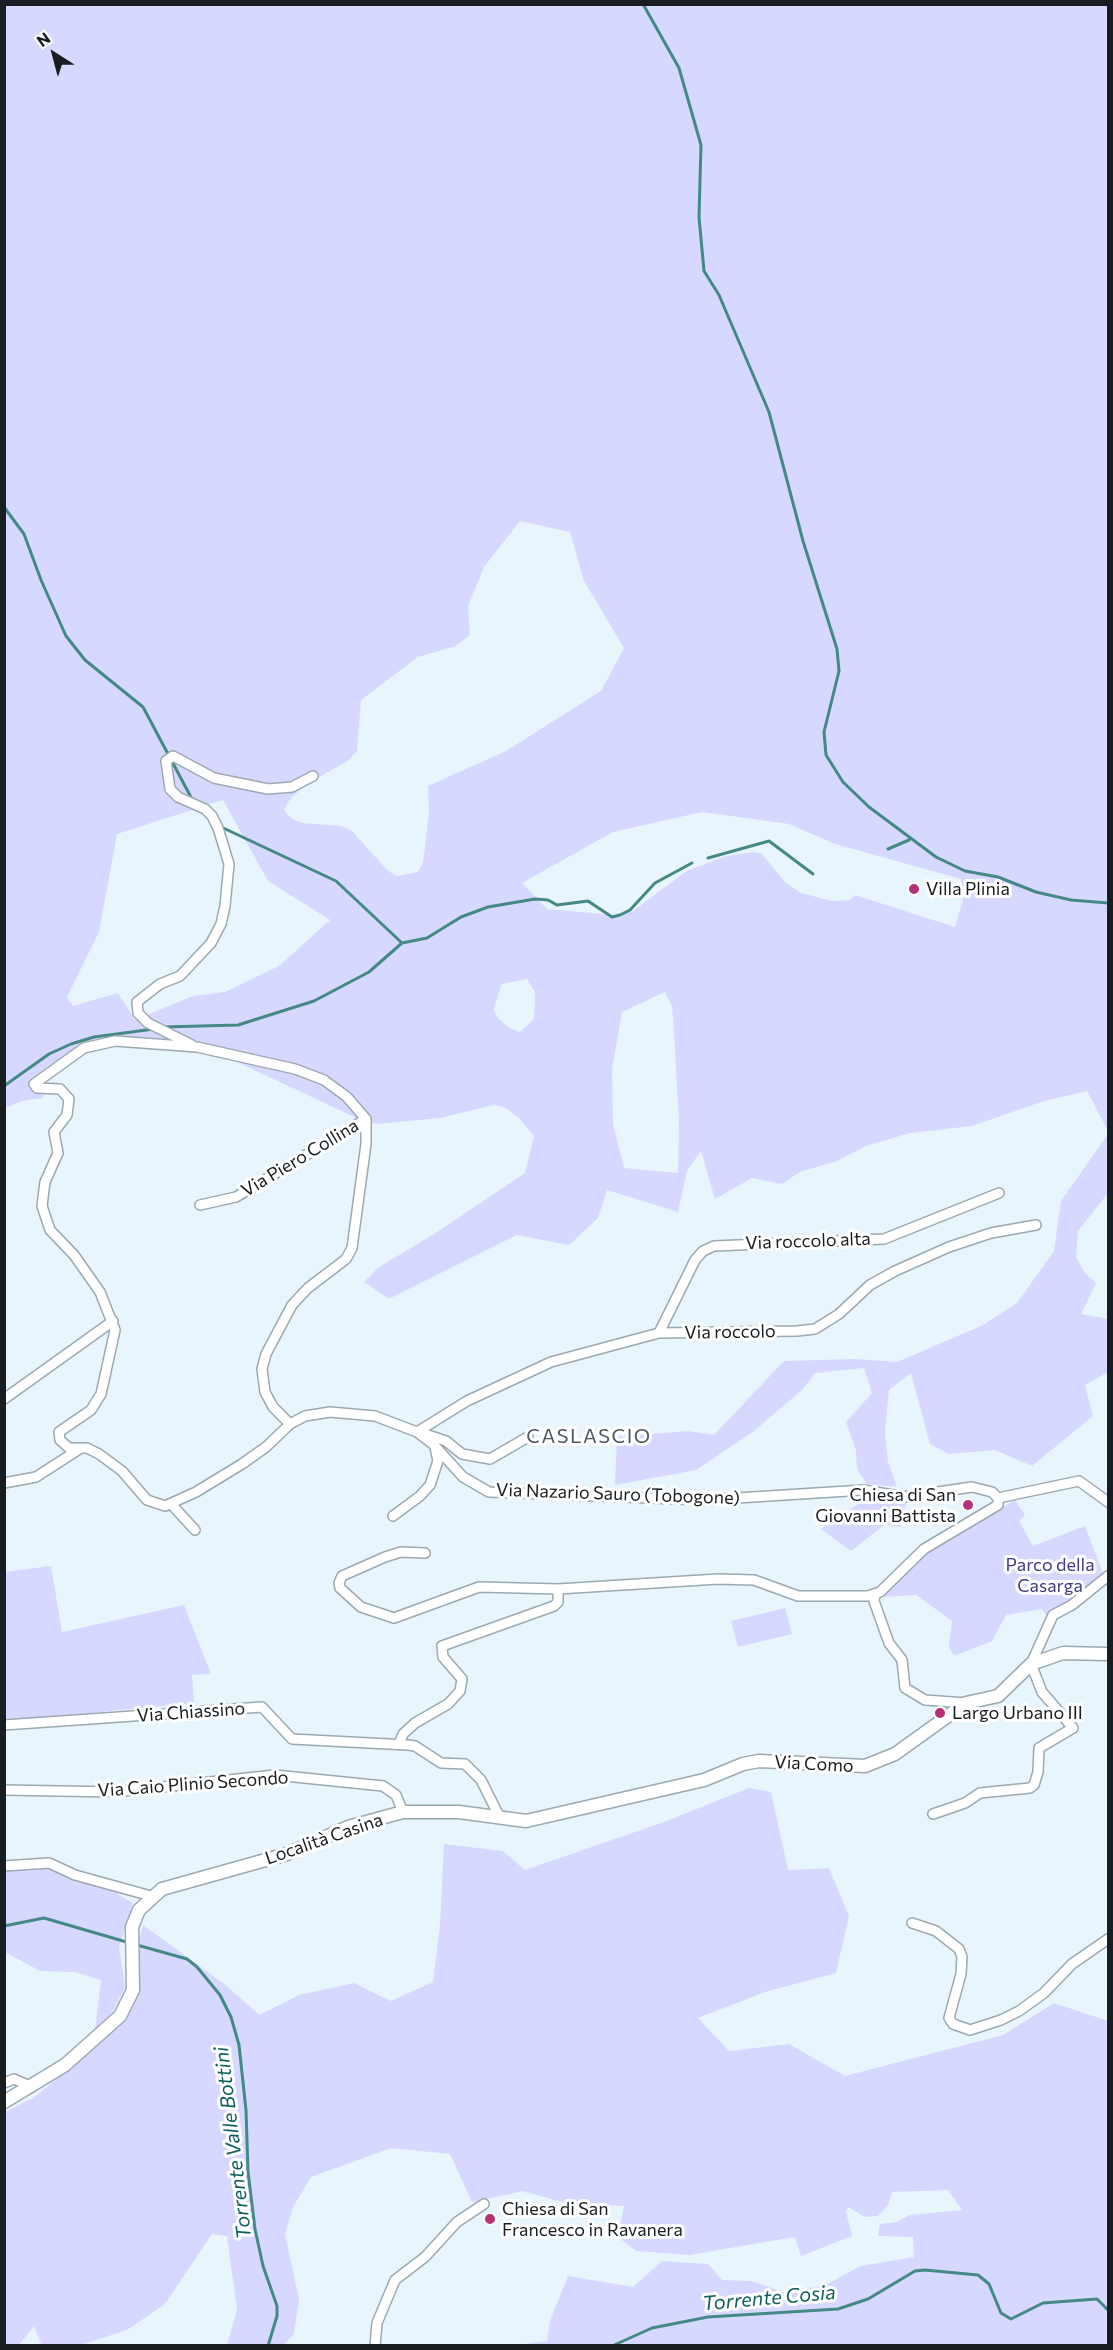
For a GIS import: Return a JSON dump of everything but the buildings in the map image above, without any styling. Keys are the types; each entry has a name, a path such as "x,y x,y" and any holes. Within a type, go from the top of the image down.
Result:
{"street":[{"path":"197,1047 148,1023 138,1013 136,1007 138,999 190,968 211,943 225,906 229,864 218,828 205,809 173,793 166,776 166,761 173,756 214,778 268,789 292,787 313,776"},
{"path":"115,1041 197,1047 294,1069 324,1080 347,1097 366,1119 366,1144 351,1248 346,1259 308,1288 292,1305 278,1328 262,1369 264,1392 273,1407 291,1424 266,1447 242,1464 172,1505 165,1506 147,1500 114,1464 99,1454 81,1448 69,1448 58,1435 63,1428 91,1410 101,1394 115,1330 113,1320 100,1292 74,1255 50,1230 42,1206 45,1182 58,1153 54,1132 67,1115 69,1099 60,1089 38,1088 34,1084 84,1048 96,1044 115,1041"},
{"name":"Via Piero Collina","path":"200,1205 236,1197 366,1119"},
{"name":"Via roccolo alta","path":"659,1333 695,1260 703,1251 714,1246 884,1239 999,1193"},
{"name":"Via roccolo","path":"417,1432 476,1397 551,1362 659,1333 815,1329 839,1314 870,1285 895,1271 949,1247 992,1233 1036,1225"},
{"path":"4,1399 113,1320"},
{"name":"Via Nazario Sauro (Tobogone)","path":"291,1424 305,1416 330,1412 375,1416 417,1432 434,1444 463,1477 489,1492 705,1500 853,1490 904,1497 972,1487 992,1492 998,1498"},
{"path":"417,1432 437,1436 462,1454 490,1459 528,1437"},
{"path":"393,1516 420,1496 430,1485 438,1461 434,1444"},
{"path":"4,1483 36,1477 81,1448"},
{"path":"966,1703 925,1700 905,1689 902,1684 902,1660 890,1643 874,1601 875,1594 924,1549 993,1508 998,1504 998,1498 1079,1481 1108,1502"},
{"path":"172,1505 195,1530"},
{"path":"425,1553 401,1552 385,1557 342,1576 339,1583 340,1588 361,1607 394,1618 479,1587 558,1589 718,1579 754,1580 798,1596 875,1594"},
{"path":"933,1814 965,1803 980,1793 1030,1788 1037,1778 1039,1748 1071,1731 1072,1725 1042,1692 1031,1664 1053,1615 1072,1605 1108,1576"},
{"path":"499,1816 473,1770 465,1764 441,1763 416,1746 399,1744 404,1734 415,1723 457,1696 462,1679 446,1661 442,1646 554,1606 558,1602 558,1589"},
{"path":"1031,1664 1063,1653 1108,1654"},
{"name":"Via Como","path":"499,1816 526,1821 547,1817 704,1780 743,1764 759,1761 865,1766 895,1754 966,1703 998,1696 1031,1664"},
{"name":"Via Chiassino","path":"4,1725 262,1707 292,1740 399,1744"},
{"name":"Via Caio Plinio Secondo","path":"4,1790 115,1792 274,1775 383,1786 396,1795 403,1812"},
{"name":"Località Casina","path":"151,1896 162,1889 287,1854 348,1827 403,1812 459,1812 499,1816"},
{"path":"4,1866 49,1863 75,1875 151,1896 139,1910 132,1927 134,1990 120,2016 65,2065 4,2102"},
{"path":"912,1923 936,1931 959,1949 962,1957 961,1974 949,2018 953,2024 970,2030 1001,2020 1019,2011 1044,1992 1072,1964 1108,1939"},
{"path":"4,2083 14,2079 32,2087"},
{"path":"375,2346 377,2323 395,2280 424,2257 457,2222 484,2204"}],"green space":[{"path":"5,5 1108,5 1108,1131 1087,1091 1044,1101 972,1126 910,1133 866,1146 837,1161 800,1172 782,1184 752,1178 715,1199 701,1151 687,1171 678,1212 607,1190 598,1218 569,1245 517,1235 389,1299 364,1282 379,1267 434,1234 525,1173 534,1136 518,1117 504,1107 494,1105 440,1118 378,1124 365,1122 235,1061 203,1054 174,1043 104,1040 36,1078 44,1091 43,1098 22,1101 5,1108","holes":["520,521 570,532 584,581 624,648 601,691 506,751 428,786 429,813 423,863 418,872 397,876 388,871 352,831 342,826 302,823 292,819 284,810 290,799 307,784 349,760 357,751 361,700 418,657 456,646 470,635 468,606 484,567","223,800 268,881 330,920 279,966 225,992 193,996 135,1020 118,993 73,1006 67,997 99,932 117,834","702,812 789,824 835,844 961,879 964,896 955,927 855,895 850,900 832,901 801,893 785,882 762,854 754,852 727,856 688,870 633,911 613,915 547,909 522,883 613,832","527,979 535,992 534,1019 520,1032 509,1028 494,1011 502,984","665,992 672,1006 674,1031 679,1121 678,1173 624,1168 613,1124 612,1069 622,1012"]},
{"path":"1108,1134 1108,1193 1078,1231 1076,1257 1084,1272 1096,1283 1081,1314 1108,1319 1108,1372 1085,1385 1093,1416 1032,1466 995,1450 949,1454 930,1444 911,1373 889,1390 885,1432 888,1462 897,1487 867,1484 857,1469 856,1450 846,1422 872,1393 864,1368 815,1373 803,1389 754,1431 696,1470 615,1485 617,1437 688,1431 714,1435 784,1361 856,1359 897,1362 983,1325 1017,1303 1054,1251 1061,1201"},
{"name":"Parco della Casarga","path":"1015,1500 1025,1515 1019,1521 1033,1546 1085,1526 1103,1573 1070,1602 1046,1615 1042,1609 1006,1615 992,1641 954,1656 949,1647 952,1621 916,1595 880,1597 926,1551"},
{"path":"906,1503 900,1527 884,1525 851,1551 821,1529 858,1504"},
{"path":"51,1566 62,1632 184,1605 211,1674 192,1675 194,1703 16,1720 5,1718 4,1572"},
{"path":"785,1608 792,1634 738,1647 731,1621"},
{"path":"749,1788 771,1792 788,1870 829,1868 849,1916 836,1973 765,1992 698,2018 729,2051 789,2044 845,2076 1003,2035 1054,2003 1108,2021 1108,2345 516,2345 547,2341 550,2321 568,2276 633,2287 662,2261 708,2264 722,2280 752,2281 783,2292 826,2285 860,2266 914,2257 913,2237 878,2236 880,2224 896,2222 910,2215 962,2210 948,2190 892,2192 888,2205 878,2216 865,2217 848,2207 846,2212 852,2236 801,2256 795,2237 689,2255 636,2251 618,2237 624,2206 569,2204 523,2191 472,2202 450,2154 391,2148 311,2177 293,2207 285,2234 299,2299 294,2334 284,2345 227,2345 237,2310 227,2236 212,2234 165,2304 127,2330 81,2345 42,2346 34,2326 19,2345 5,2346 5,2112 33,2098 94,2049 101,2043 98,2036 131,2007 137,1948 143,1925 227,1986 259,2015 299,1995 354,1983 391,2001 433,1982 440,1926 444,1844 503,1851 525,1870 664,1822"},
{"path":"49,1867 117,1889 119,1895 133,1903 119,1947 125,1987 111,2015 95,2030 101,1980 74,1972 40,1971 5,1952 4,1871"}],"waterway":[{"path":"643,4 679,68 701,145 699,217 704,271 719,295 769,412 803,541 837,649 839,671 824,732 826,755 843,782 869,807 936,857 965,871 998,877 1036,892 1071,900 1108,903"},
{"path":"4,507 24,534 66,636 85,660 143,707 193,801"},
{"path":"219,826 336,881 402,943 427,938 461,917 488,907 535,899 548,900 557,905 588,901 612,917 620,915 630,910 655,883 692,863"},
{"path":"888,849 909,840"},
{"path":"708,858 769,841 813,874"},
{"path":"163,1027 238,1025 314,1001 369,972 402,943"},
{"path":"4,1086 49,1054 71,1044 94,1037 154,1029"},
{"name":"Torrente Valle Bottini","path":"4,1926 44,1918 130,1943"},
{"name":"Torrente Valle Bottini","path":"137,1945 187,1959 197,1967 220,1995 231,2017 239,2045 246,2110 248,2172 255,2229 263,2266 277,2306 277,2316 268,2346"},
{"name":"Torrente Cosia","path":"612,2346 652,2328 708,2317 838,2309 868,2299 915,2271 925,2270 978,2275 989,2284 1001,2313 1011,2319 1043,2303 1097,2299 1108,2310"}],"place":[{"name":"Villa Plinia","path":"914,889"},
{"name":"Chiesa di San Giovanni Battista","path":"968,1505"},
{"name":"Largo Urbano III","path":"940,1713"},
{"name":"Chiesa di San Francesco in Ravanera","path":"490,2219"}],"district":[{"name":"CASLASCIO","path":"589,1436"}]}
